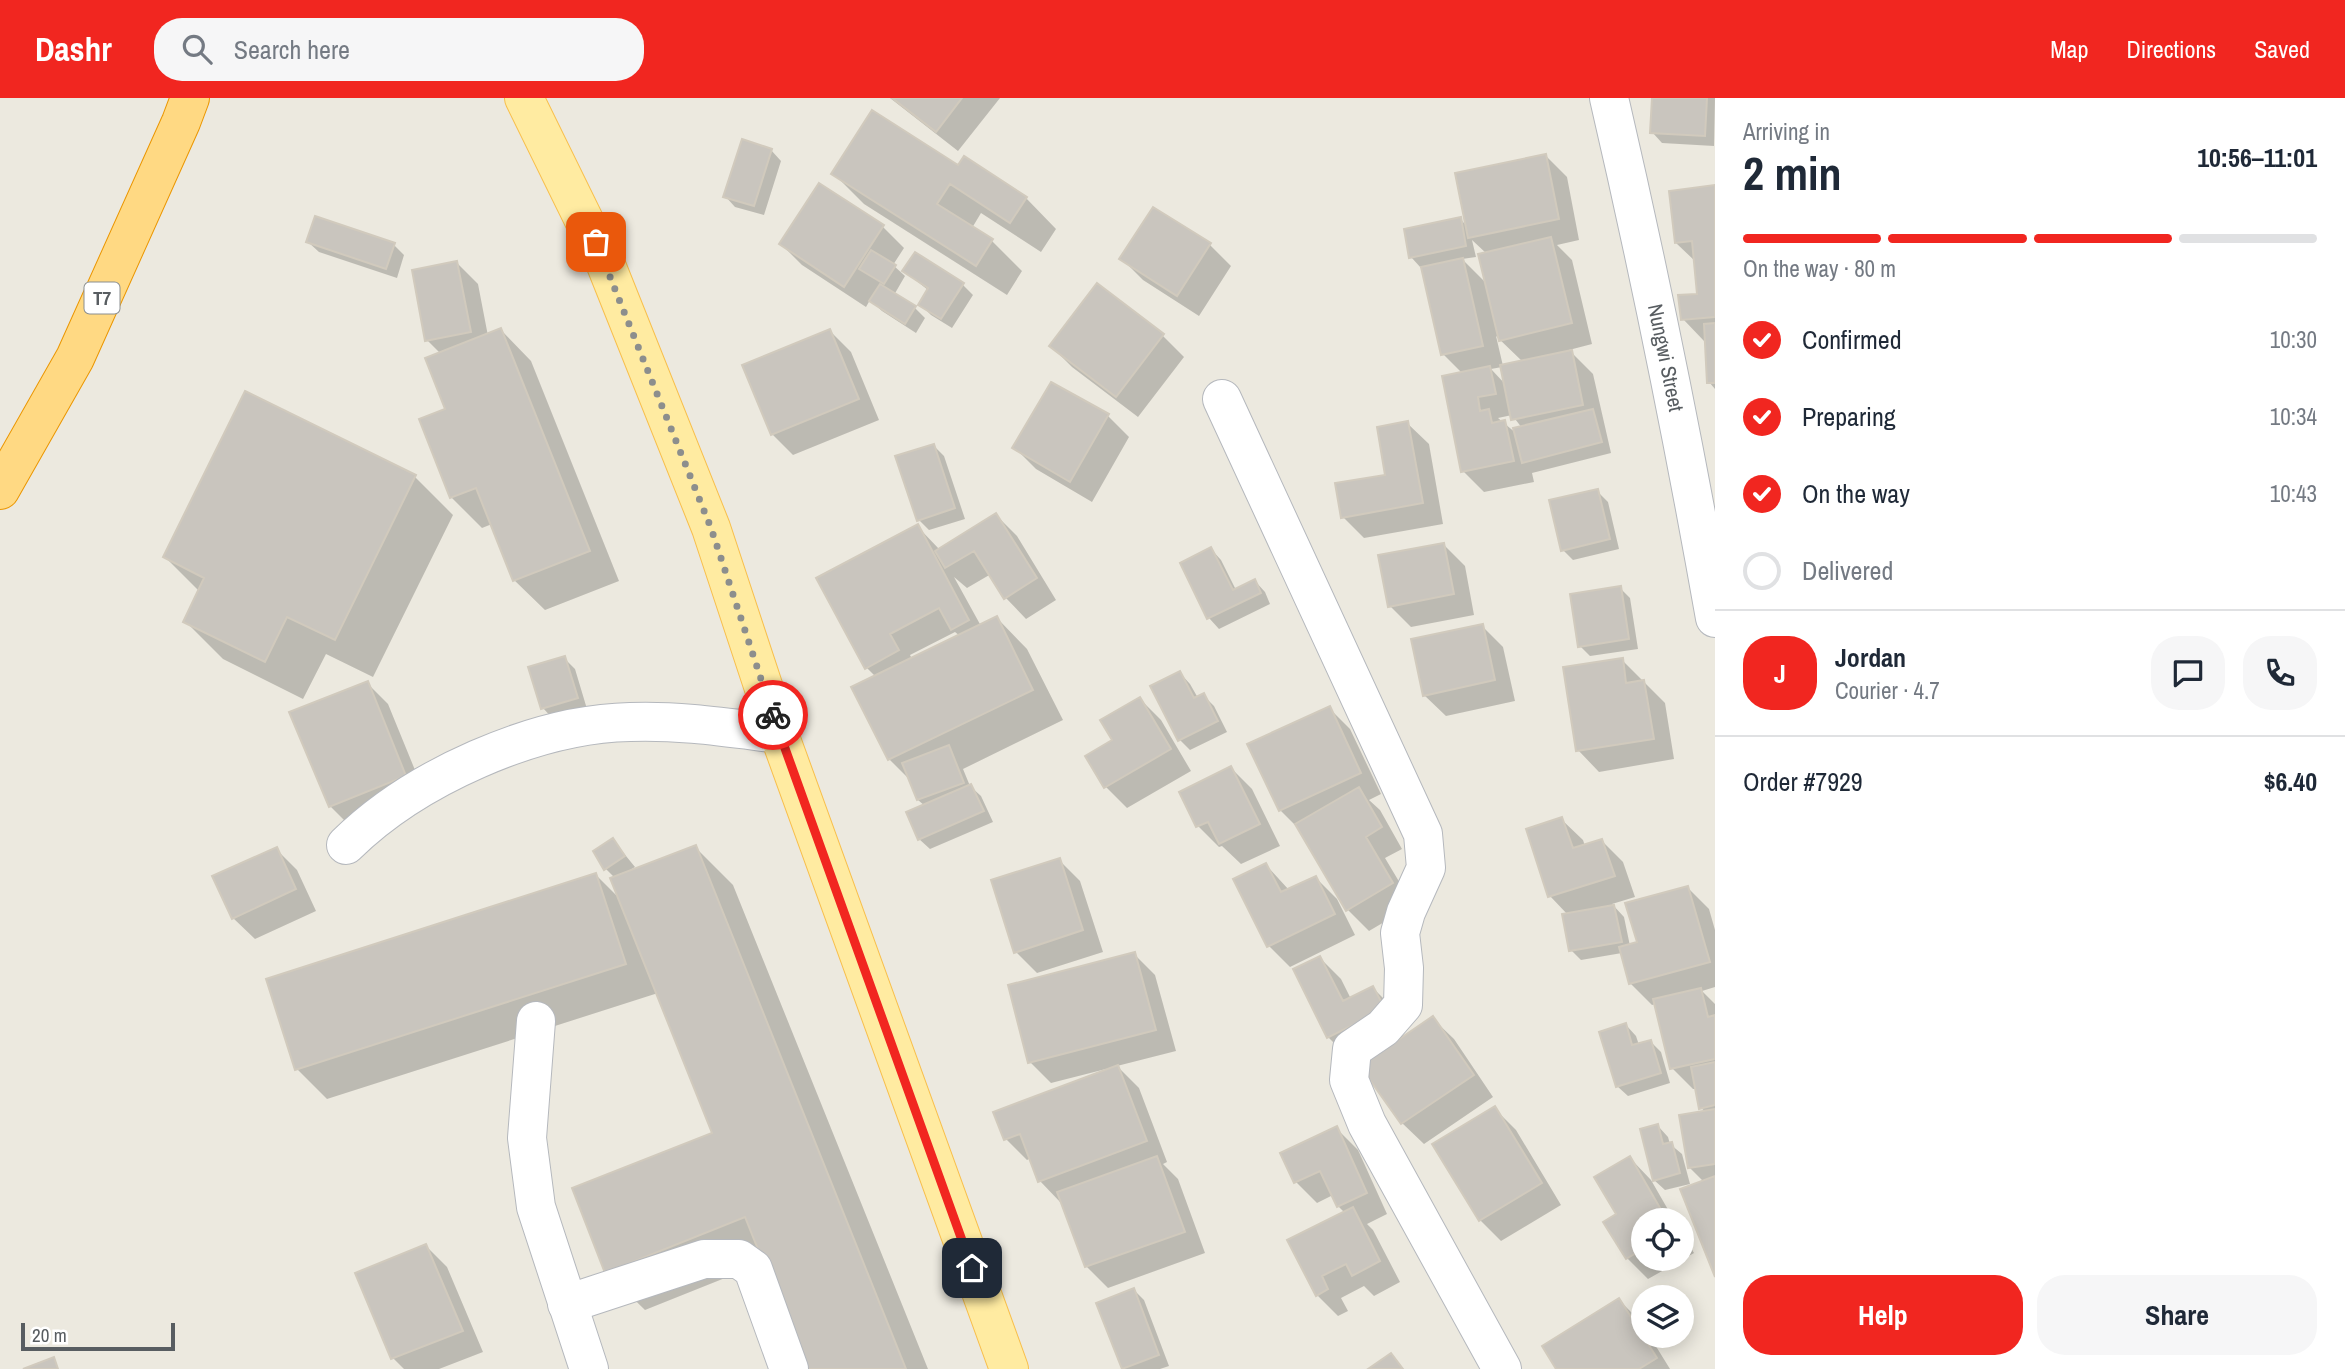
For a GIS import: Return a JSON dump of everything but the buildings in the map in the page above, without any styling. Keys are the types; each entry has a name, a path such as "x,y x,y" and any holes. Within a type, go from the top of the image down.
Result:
{"highway":[{"name":"T7","path":"0,490 75,358 190,98"}],"main road":[{"path":"524,98 607,265 711,528 779,734 1009,1369"}],"street":[{"name":"Nungwi Street","path":"1609,98 1690,479 1715,618"},
{"path":"1222,399 1423,834 1426,868 1406,912 1400,933 1404,968 1403,1004 1382,1028 1352,1049 1349,1080 1367,1124 1502,1369"},
{"path":"346,845 362,829 390,809 456,768 528,739 599,724 631,722 724,727 779,734"},
{"path":"536,1021 527,1138 536,1207 589,1369"},
{"path":"567,1304 704,1259 739,1259 753,1269 789,1369"}],"way so far":[{"path":"596,242 711,528 773,715"}],"route":[{"path":"773,715 972,1268"}]}
